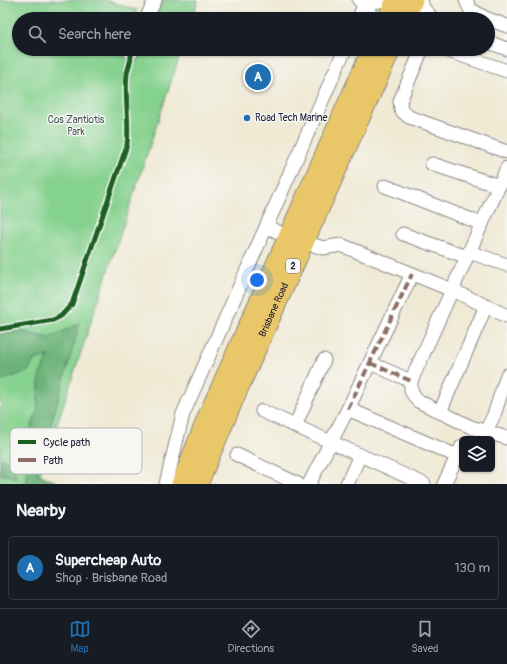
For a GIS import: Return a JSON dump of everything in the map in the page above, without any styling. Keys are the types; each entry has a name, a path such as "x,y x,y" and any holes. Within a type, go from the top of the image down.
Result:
{"highway":[{"path":"390,12 396,0"},
{"path":"408,12 413,0"},
{"name":"Brisbane Road","path":"198,484 369,56"},
{"name":"Brisbane Road","path":"181,484 207,418 388,56"}],"street":[{"path":"149,12 155,0"},
{"path":"362,2 385,0"},
{"path":"421,0 423,8 427,12"},
{"path":"466,0 470,9 474,12"},
{"path":"360,12 362,2"},
{"path":"362,2 368,12"},
{"path":"495,22 507,26"},
{"path":"495,45 507,49"},
{"path":"166,484 183,414 268,227 342,56"},
{"path":"419,56 400,101 401,110 409,117 507,152"},
{"path":"462,56 507,72"},
{"path":"432,164 499,186"},
{"path":"507,168 411,381 411,391 418,401 471,427 507,438"},
{"path":"384,186 482,224"},
{"path":"268,227 296,239 323,248 341,245 452,290 507,316"},
{"path":"404,234 507,265"},
{"path":"309,484 348,409 412,274"},
{"path":"440,412 486,306"},
{"path":"295,426 324,360"},
{"path":"370,363 411,381"},
{"path":"486,431 494,415 507,375"},
{"path":"348,409 459,451"},
{"path":"262,411 424,484"},
{"path":"466,436 471,427"},
{"path":"444,484 459,453"},
{"path":"237,455 298,484"},
{"path":"346,484 360,455"}],"green space":[{"name":"Cos Zantiotis Park","path":"0,0 105,0 137,10 136,12 12,12 12,56 124,56 133,60 135,56 180,56 56,428 10,428 10,474 40,474 37,484 0,484"},
{"path":"163,0 198,0 194,12 157,12"},
{"path":"80,323 50,428 31,428 37,411 40,374 49,356 34,360 28,371 0,381 0,335 20,331 49,338"},
{"path":"0,458 10,462 10,474 15,474 16,478 0,473"},
{"path":"27,474 39,474 60,484 27,484"}],"marked path":[{"path":"348,409 412,274"},
{"path":"370,363 411,381"}],"cycle path":[{"path":"0,329 53,320 61,316 72,304 127,145 128,127 126,83 131,56"}],"place":[{"name":"Supercheap Auto","path":"258,77"},
{"name":"Road Tech Marine","path":"247,118"}]}
